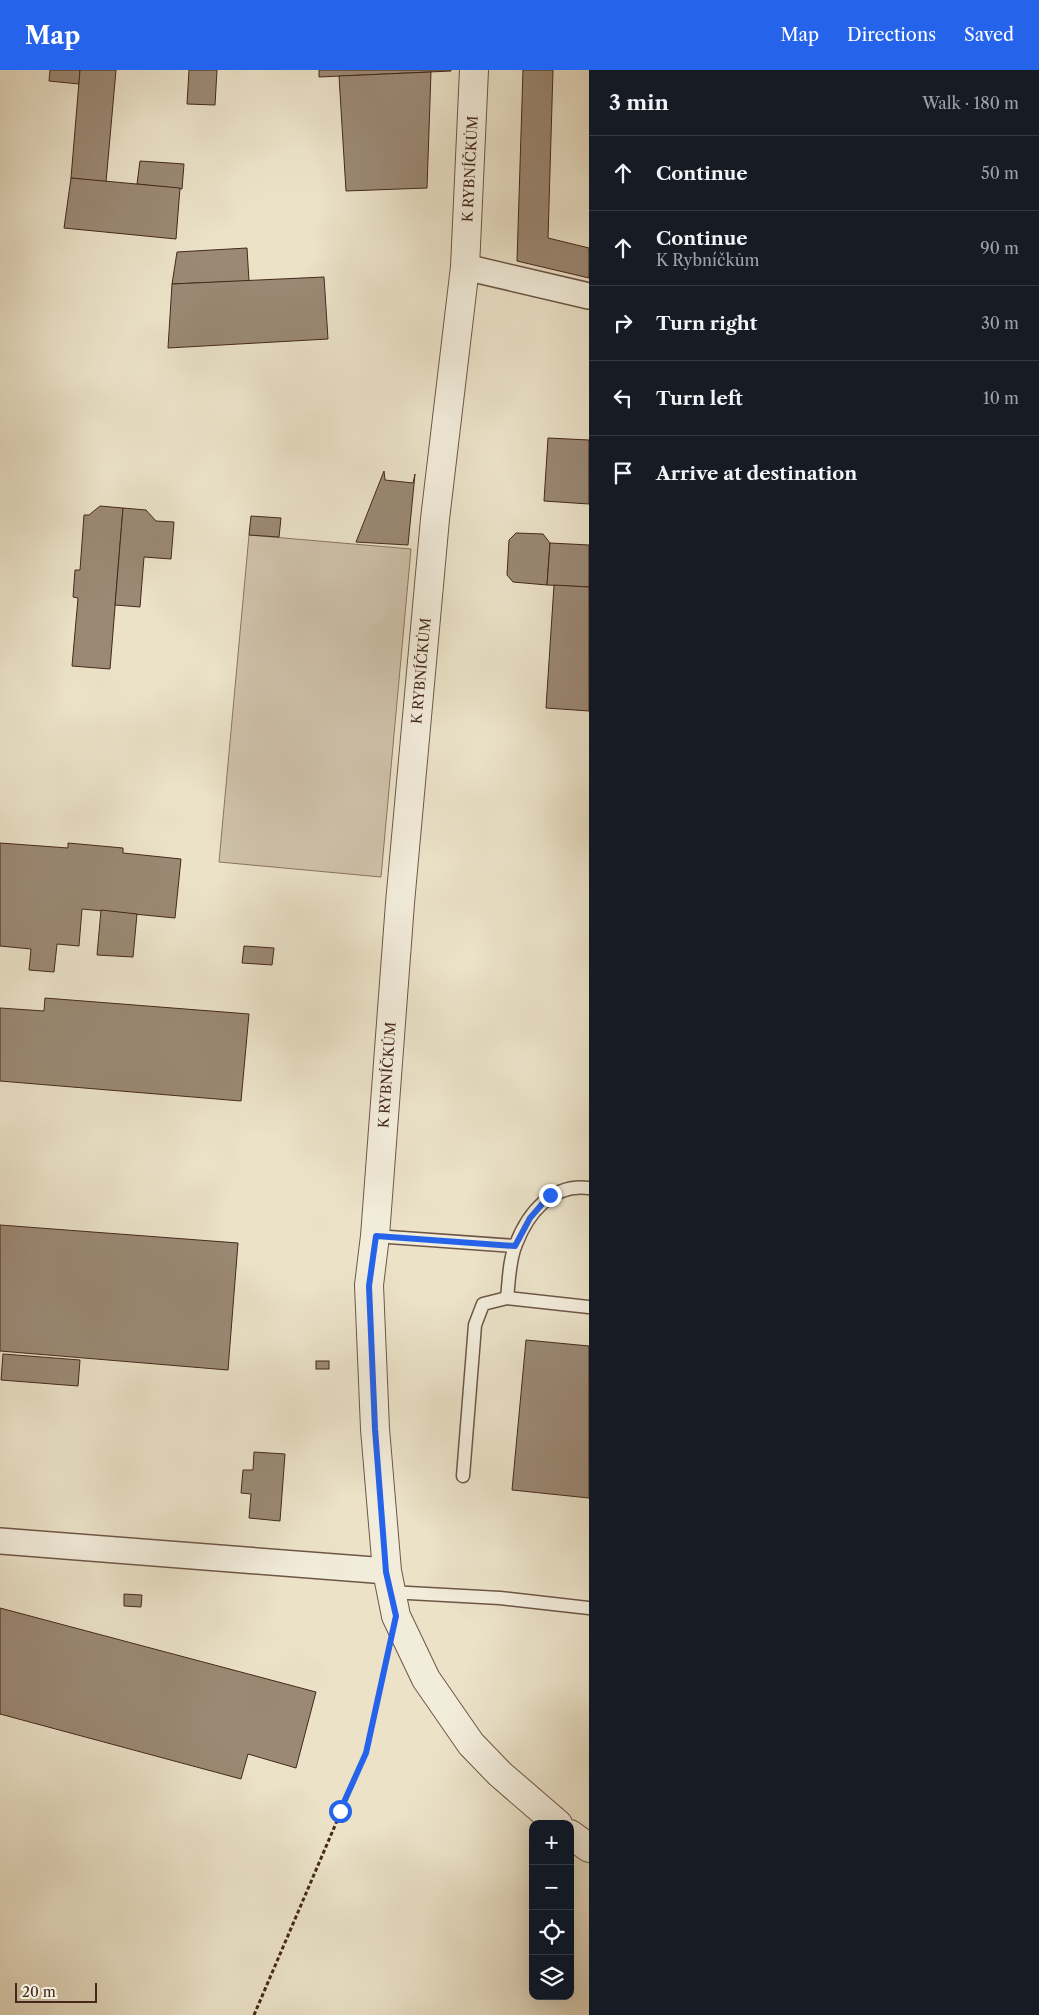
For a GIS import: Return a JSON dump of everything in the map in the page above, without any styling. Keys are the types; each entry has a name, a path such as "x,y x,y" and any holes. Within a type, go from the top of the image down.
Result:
{"street":[{"name":"K RYBNÍČKŮM","path":"474,70 465,267 434,529 400,903 376,1236 369,1286 375,1429 388,1582 396,1616 426,1679 447,1713 471,1744 500,1774 553,1820"},
{"path":"465,267 589,296"},
{"path":"0,1541 388,1582"},
{"path":"574,1837 589,1848"}],"lane":[{"path":"507,1298 515,1246 530,1218 550,1195 578,1187 589,1188"},
{"path":"376,1236 515,1246"},
{"path":"463,1476 475,1325 483,1304 507,1298 589,1307"},
{"path":"388,1582 589,1608"}],"path":[{"path":"254,2015 366,1753 387,1657"}],"shaded area":[{"path":"249,535 411,549 381,877 219,862"}],"building":[{"path":"50,70 80,70 79,84 49,81"},
{"path":"80,70 116,70 106,182 71,178"},
{"path":"189,70 217,70 215,105 187,104"},
{"path":"319,70 451,70 451,71 319,77"},
{"path":"523,70 553,70 548,238 589,248 589,278 517,261"},
{"path":"431,72 427,188 346,191 339,76"},
{"path":"140,161 184,164 182,189 137,184"},
{"path":"71,178 180,188 176,239 64,228"},
{"path":"247,248 249,281 172,284 177,252"},
{"path":"324,277 328,339 168,348 172,284"},
{"path":"548,438 589,440 589,504 544,501"},
{"path":"384,471 385,480 413,483 415,474 408,545 356,542"},
{"path":"100,506 123,508 110,669 72,666 78,598 73,597 75,570 80,570 84,515 89,515"},
{"path":"123,508 146,510 156,521 174,522 171,559 144,557 140,607 115,605"},
{"path":"251,516 281,518 279,537 249,535"},
{"path":"516,533 543,534 550,543 547,585 513,582 507,575 509,540"},
{"path":"550,543 589,545 589,587 547,585"},
{"path":"554,585 589,587 589,711 546,708"},
{"path":"0,843 68,848 68,843 123,848 123,853 181,859 175,918 82,909 79,946 57,944 54,972 29,970 31,949 0,946"},
{"path":"101,910 137,914 133,957 97,955"},
{"path":"244,946 274,948 272,965 242,963"},
{"path":"45,998 249,1014 241,1101 0,1081 0,1008 44,1011"},
{"path":"0,1225 238,1243 228,1370 0,1351"},
{"path":"526,1340 589,1346 589,1498 512,1490"},
{"path":"3,1354 80,1360 78,1386 1,1380"},
{"path":"316,1361 329,1361 329,1369 316,1369"},
{"path":"254,1452 285,1454 280,1521 249,1518 251,1494 241,1493 243,1470 253,1470"},
{"path":"124,1594 142,1595 141,1607 124,1606"},
{"path":"0,1608 316,1692 296,1768 248,1754 241,1779 0,1714"}],"route":[{"path":"340,1811 366,1753 396,1616 386,1572 375,1429 369,1286 376,1236 515,1246 530,1218 550,1195"}]}
